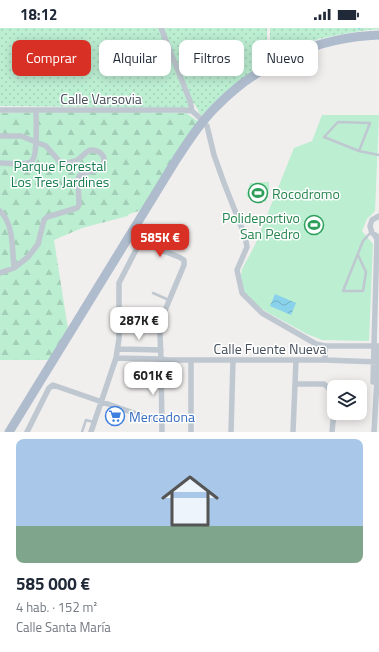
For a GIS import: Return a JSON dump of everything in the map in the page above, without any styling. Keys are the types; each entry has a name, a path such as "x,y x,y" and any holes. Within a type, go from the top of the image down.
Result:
{"main road":[{"path":"9,432 176,160 203,122 219,104 234,90 260,72 288,56 302,50 337,40 379,35"}],"street":[{"path":"161,28 188,96 192,111 200,118"},
{"name":"Calle Varsovia","path":"0,110 192,111"},
{"path":"0,163 27,164 32,161 36,142 36,110"},
{"path":"207,126 221,176 245,236 247,248 237,270 242,293 262,313 316,344 325,346 325,360"},
{"path":"0,136 21,136 46,146 60,162 74,162 86,152 91,150 100,153 104,157 102,166 98,170 80,175 78,179 79,204 77,208 47,217 44,220 38,244 28,257 14,268 0,273"},
{"path":"0,211 4,214 9,225 14,268"},
{"path":"374,432 377,421 378,392 376,346 377,239 370,226 374,218 379,216"},
{"path":"91,432 118,349 119,283 138,246 143,243 184,260 184,265 161,320 162,432"},
{"name":"Calle Fuente Nueva","path":"325,346 376,346"},
{"path":"118,349 161,350"},
{"name":"Calle Fuente Nueva","path":"116,358 168,360 325,360 377,362"},
{"path":"191,360 191,432"},
{"path":"231,432 233,360"},
{"path":"293,432 296,360"},
{"path":"371,432 377,362"},
{"path":"295,384 324,384 328,387 334,399 332,432"},
{"path":"27,432 49,388 55,385 154,420 162,420"}],"lane":[{"path":"359,151 370,123 338,122 324,137 359,151 379,155"},
{"path":"358,255 366,272 363,291 343,291 363,241 375,235"},
{"path":"153,293 169,300"},
{"path":"82,432 86,420 94,423"}],"green space":[{"path":"0,28 267,28 267,40 252,40 252,74 201,116 194,103 187,108 0,106"},
{"path":"270,28 379,28 379,29 318,39 270,40"},
{"name":"Parque Forestal Los Tres Jardines","path":"113,111 186,113 199,122 142,210 129,214 128,216 82,228 54,240 68,329 49,360 0,360 0,113"},
{"name":"Polideportivo San Pedro","path":"322,115 379,115 375,211 367,219 362,231 373,244 369,341 322,340 307,334 258,307 244,292 241,276 242,269 255,245 294,148 312,141"},
{"name":"Rocodromo","path":"269,182 269,191 266,202 246,196 250,183"}],"water":[{"path":"275,294 296,303 291,315 270,306"}],"place":[{"name":"Rocodromo","path":"258,193"},
{"name":"Polideportivo San Pedro","path":"314,225"},
{"name":"Mercadona","path":"115,416"}]}
